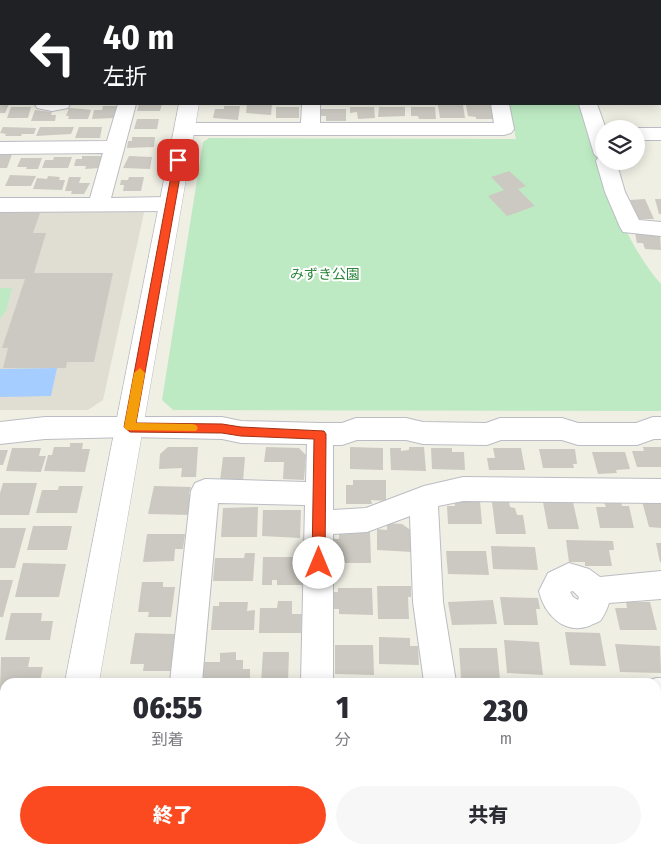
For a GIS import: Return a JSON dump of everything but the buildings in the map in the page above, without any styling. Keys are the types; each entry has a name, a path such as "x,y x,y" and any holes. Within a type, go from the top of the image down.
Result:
{"street":[{"path":"99,204 127,105"},
{"path":"83,678 189,105"},
{"path":"310,130 311,105"},
{"path":"184,130 504,129 500,105"},
{"path":"588,105 595,120"},
{"path":"645,134 661,134"},
{"path":"0,148 115,147"},
{"path":"609,170 615,192 631,227 661,228"},
{"path":"0,205 170,204"},
{"path":"0,434 45,428 130,427 222,428 241,432 320,434 342,434 356,429 487,434 500,429 562,429 578,434 637,434 653,428 661,428"},
{"path":"317,678 320,434"},
{"path":"319,523 367,520 424,498 463,489 661,491"},
{"path":"186,678 205,491 318,494"},
{"path":"424,498 428,602 439,678"},
{"path":"593,591 661,585"}],"shaded area":[{"path":"0,208 145,208 103,400 88,410 0,410"}],"green space":[{"name":"みずき公園","path":"508,105 581,105 595,147 595,170 602,170 612,198 633,244 661,284 661,411 173,410 162,400 203,142 209,138 516,139"},
{"path":"0,288 12,288 6,311 0,319"}],"water":[{"path":"57,368 51,396 0,397 0,369"}],"slow traffic":[{"path":"140,373 130,427 192,428"}],"route":[{"path":"178,160 130,427 222,428 241,432 320,434 318,494 319,563"}]}
